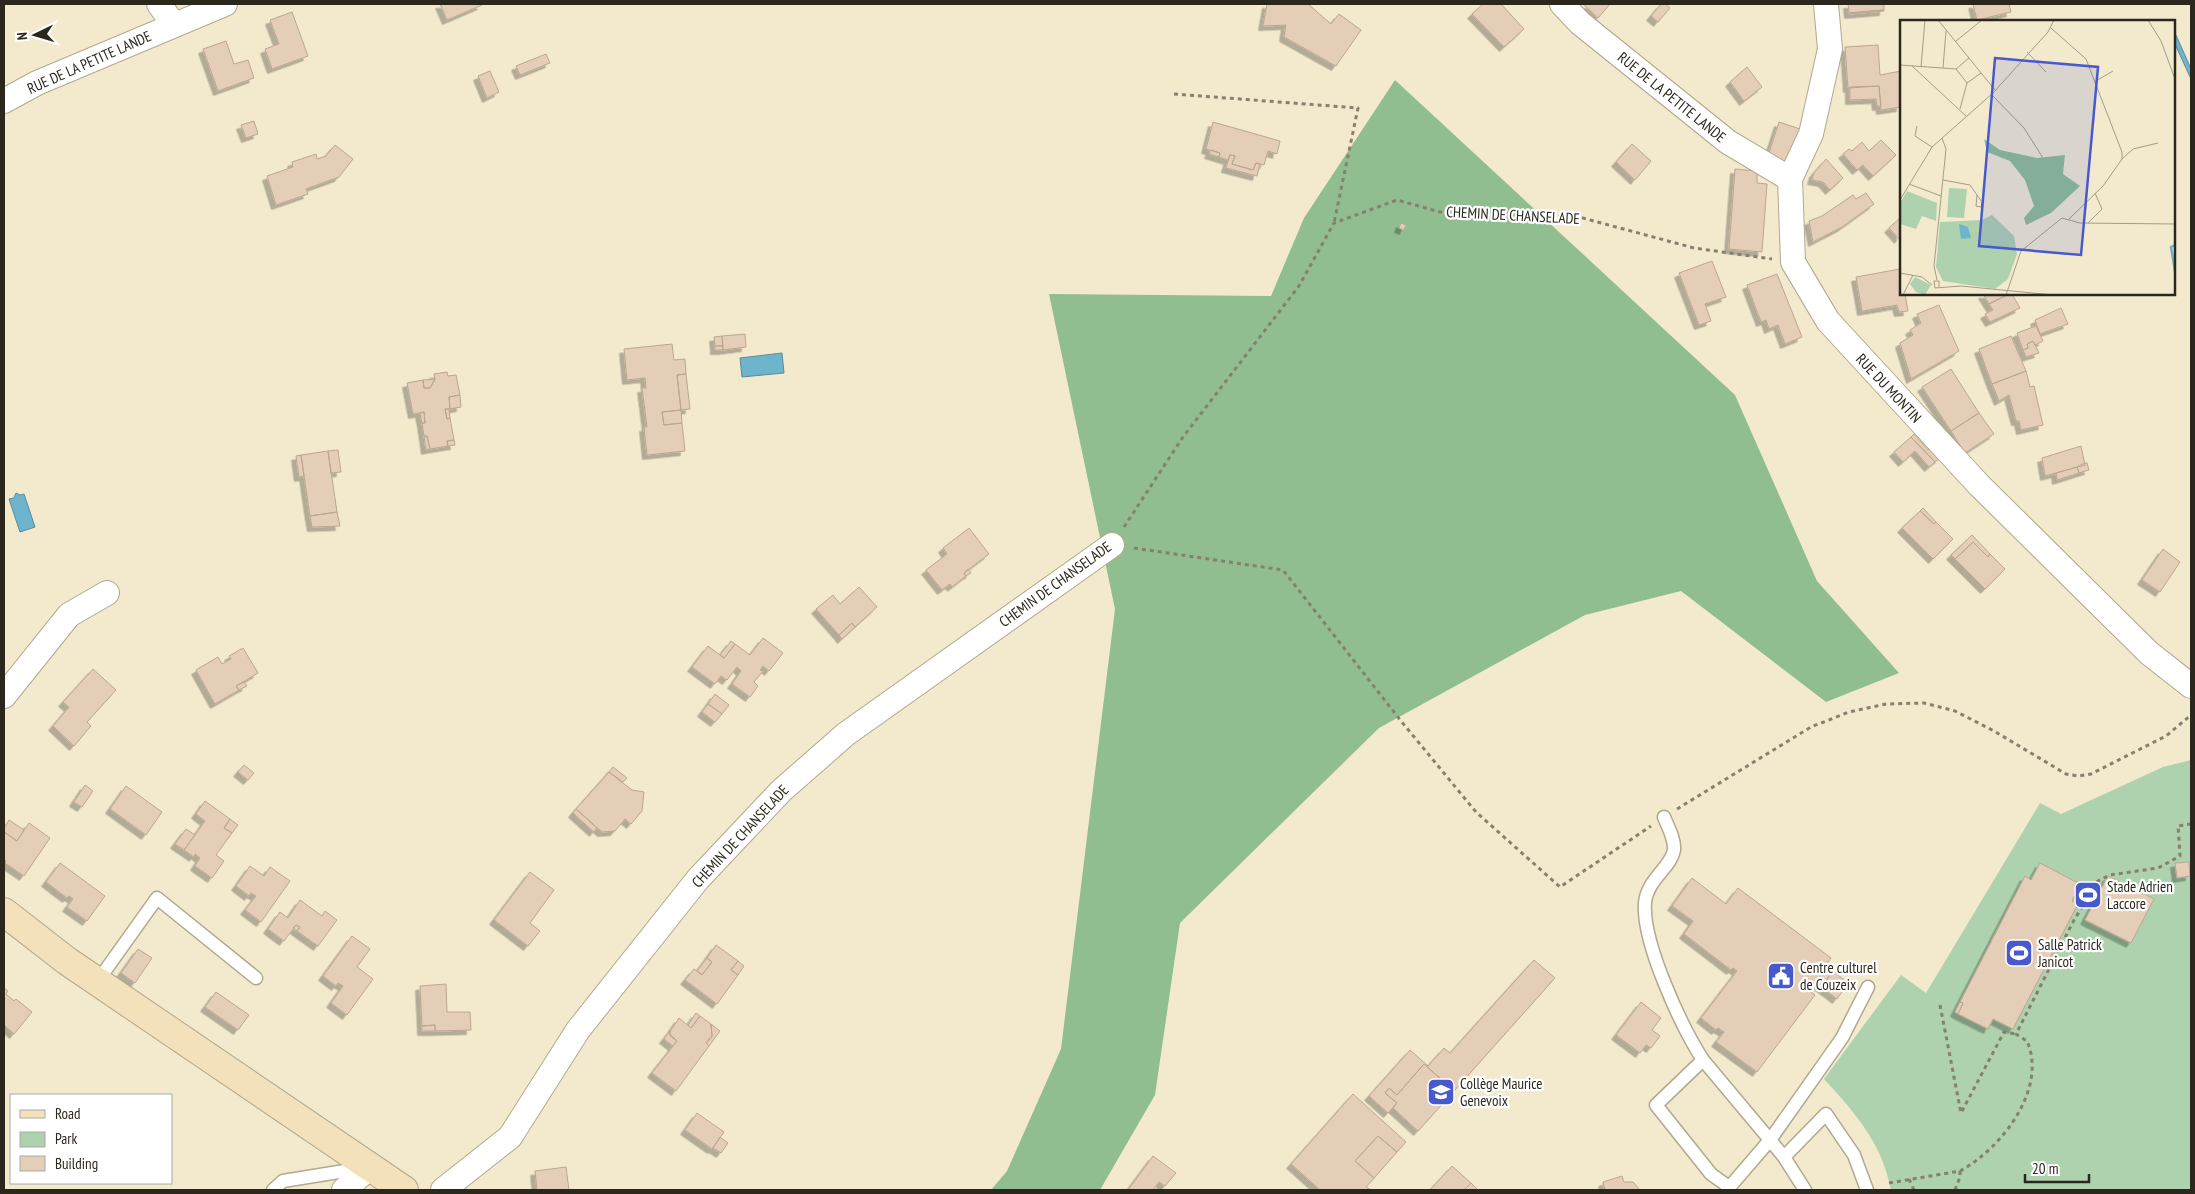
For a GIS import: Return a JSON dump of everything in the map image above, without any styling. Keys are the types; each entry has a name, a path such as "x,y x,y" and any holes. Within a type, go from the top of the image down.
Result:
{"street":[{"path":"159,4 174,25"},
{"name":"RUE DE LA PETITE LANDE","path":"4,101 37,83 225,4"},
{"name":"RUE DE LA PETITE LANDE","path":"1562,4 1580,23 1728,142 1790,179"},
{"name":"RUE DU MONTIN","path":"1826,4 1830,48 1810,134 1790,179 1793,262 1828,321 1979,485 2149,653 2191,686"},
{"name":"CHEMIN DE CHANSELADE","path":"443,1190 510,1137 578,1030 698,879 781,791 846,734 1112,545"},
{"path":"4,696 69,615 107,593"},
{"path":"4,912 97,982 404,1190"},
{"path":"344,1190 370,1167"}],"lane":[{"path":"1664,817 1674,849 1672,857 1650,885 1645,902 1650,940 1688,1038 1703,1060 1784,1157 1805,1190"},
{"path":"97,982 157,898 256,978"},
{"path":"1703,1060 1656,1105 1712,1174 1728,1189 1770,1140 1842,1038 1868,987"},
{"path":"1784,1157 1826,1114 1854,1155 1867,1190"},
{"path":"273,1190 283,1181 370,1167"}],"path":[{"path":"1174,94 1358,108 1334,223"},
{"name":"CHEMIN DE CHANSELADE","path":"1112,545 1183,437 1299,286 1334,223 1397,200 1440,212 1578,217 1694,248 1793,262"},
{"path":"1112,545 1283,570 1401,721 1476,812 1560,886 1664,817 1811,727 1849,712 1886,704 1924,703 1955,710 2066,774 2078,776 2091,774 2166,736 2191,715"},
{"path":"2016,1034 2074,920 2096,882 2110,875 2158,868 2180,856 2178,826 2191,824"},
{"path":"1889,1183 1960,1171 1971,1165 2012,1124 2024,1107 2031,1076 2032,1057 2027,1041 2016,1034 2004,1032 1962,1113 1940,1005"},
{"path":"1955,1190 1960,1171"},
{"path":"1909,1179 1914,1190"}],"green space":[{"path":"1395,80 1735,395 1817,581 1899,673 1826,702 1681,591 1585,615 1379,728 1180,923 1155,1095 1100,1190 991,1190 1007,1171 1061,1049 1115,609 1049,294 1271,296 1304,218"},
{"name":"Stade Adrien Laccore","path":"2191,760 2191,1190 1891,1190 1887,1173 1874,1143 1846,1104 1824,1079 1901,975 1926,993 2040,803 2061,814 2163,767"}],"water":[{"path":"2175,36 2191,69 2191,79 2175,44"},
{"path":"782,353 784,373 742,377 740,358"},
{"path":"16,493 24,494 35,527 20,532 9,499 14,498"}],"building":[{"path":"440,4 481,4 482,5 447,20"},
{"path":"1267,4 1308,4 1331,24 1339,14 1361,30 1336,66 1284,37 1286,25 1263,26"},
{"path":"1483,4 1501,4 1524,29 1504,47 1472,14"},
{"path":"1583,4 1610,4 1598,18"},
{"path":"1661,4 1665,4 1670,8 1658,22 1651,16"},
{"path":"1848,4 1884,4 1884,10 1849,13"},
{"path":"1973,4 2009,4 2011,12 1977,20"},
{"path":"1884,11 1849,14 1849,13"},
{"path":"292,12 308,56 272,69 265,49 279,44 270,20"},
{"path":"226,41 234,64 248,60 254,78 218,91 203,49"},
{"path":"1878,45 1880,75 1900,71 1900,107 1881,110 1879,86 1848,88 1845,47"},
{"path":"546,54 550,63 520,75 516,66"},
{"path":"1747,67 1762,87 1744,101 1730,82"},
{"path":"490,71 499,92 487,98 478,76"},
{"path":"1879,86 1881,106 1877,106 1876,99 1850,100 1850,87"},
{"path":"254,121 258,134 246,138 241,125"},
{"path":"1213,122 1280,141 1277,154 1268,151 1264,165 1256,163 1253,170 1232,164 1235,156 1230,155 1228,160 1219,157 1220,153 1206,149"},
{"path":"1779,122 1800,129 1788,164 1768,156"},
{"path":"1881,140 1896,155 1873,176 1863,165 1857,170 1843,154 1849,149 1852,151 1862,142 1869,151"},
{"path":"1632,144 1651,161 1635,180 1616,162"},
{"path":"335,145 353,159 339,177 306,189 308,194 276,205 267,176 293,167 292,162 316,154 317,159 326,156"},
{"path":"1211,150 1220,153 1219,157 1209,154"},
{"path":"1230,155 1235,156 1232,164 1253,170 1256,163 1260,164 1257,176 1226,168"},
{"path":"1826,159 1843,178 1830,190 1823,182 1812,180 1814,173"},
{"path":"1735,169 1757,171 1757,183 1767,184 1762,252 1729,249"},
{"path":"1866,193 1874,204 1842,227 1813,242 1809,221 1822,216 1853,195 1856,199"},
{"path":"1900,218 1899,239 1889,228"},
{"path":"1401,223 1406,225 1404,230 1399,228"},
{"path":"1712,261 1726,297 1705,304 1711,321 1699,325 1679,273"},
{"path":"1900,269 1900,295 1905,295 1908,311 1899,312 1897,305 1862,311 1856,277"},
{"path":"1777,274 1802,337 1785,344 1778,325 1769,329 1766,320 1761,322 1747,285"},
{"path":"1984,295 2007,295 1989,304"},
{"path":"2007,295 2013,295 2020,308 1990,322 1985,314 1993,310 1989,304"},
{"path":"1939,305 1959,351 1911,379 1900,343 1913,335 1910,330 1921,323 1917,314"},
{"path":"2061,308 2068,324 2040,334 2035,320"},
{"path":"2036,326 2043,341 2035,345 2033,341 2027,344 2028,348 2023,350 2017,333"},
{"path":"745,334 746,347 723,350 722,336"},
{"path":"722,336 723,346 715,346 714,337"},
{"path":"2011,336 2026,371 1992,384 1979,349"},
{"path":"2033,341 2039,353 2026,357 2023,350 2028,348 2027,344"},
{"path":"672,344 674,360 685,359 686,374 677,375 681,410 662,412 664,425 682,423 685,451 647,455 644,427 647,427 642,388 646,388 645,378 627,380 624,349"},
{"path":"715,346 723,346 723,350 715,350"},
{"path":"1951,369 1979,413 1951,431 1922,387"},
{"path":"2026,371 2030,387 2034,386 2043,425 2021,430 2019,421 2016,421 2009,395 1999,401 1992,384"},
{"path":"447,372 448,376 456,375 460,395 449,397 450,409 445,409 447,419 450,418 454,440 447,441 448,446 430,449 427,436 424,436 422,423 425,423 424,412 413,414 407,383 423,380 424,388 430,388 435,379 434,374"},
{"path":"686,374 690,409 681,410 677,375"},
{"path":"435,379 430,388 424,388 423,380"},
{"path":"460,395 461,407 450,409 449,397"},
{"path":"445,409 449,409 450,418 447,419"},
{"path":"681,410 682,423 664,425 662,412"},
{"path":"424,412 425,423 422,423 420,413"},
{"path":"1979,413 1994,434 1965,453 1951,431"},
{"path":"1914,434 1928,450 1930,448 1940,458 1935,462 1911,437"},
{"path":"424,436 427,436 430,449 426,450"},
{"path":"1911,437 1935,462 1929,467 1915,451 1903,462 1894,452"},
{"path":"454,440 455,445 448,446 447,441"},
{"path":"2081,446 2085,465 2045,476 2042,458"},
{"path":"338,450 341,472 331,473 328,451"},
{"path":"328,451 337,512 310,516 301,455"},
{"path":"301,455 304,476 299,477 296,456"},
{"path":"2087,463 2089,470 2079,473 2077,467"},
{"path":"2077,467 2079,473 2057,480 2056,473"},
{"path":"1923,508 1936,522 1934,524 1920,511"},
{"path":"1920,511 1934,524 1936,522 1953,539 1933,559 1902,528"},
{"path":"337,512 340,526 312,527 310,516"},
{"path":"969,528 989,554 964,573 966,576 952,587 950,584 942,590 926,570 947,554 943,548"},
{"path":"1972,535 1990,554 1988,557 1973,542 1955,559 1951,555"},
{"path":"1973,542 1988,557 1990,554 2005,569 1985,589 1955,559"},
{"path":"2163,549 2180,562 2160,592 2142,580"},
{"path":"968,569 971,573 966,576 964,573"},
{"path":"859,587 877,607 855,627 852,623 839,635 816,609 833,595 840,604"},
{"path":"852,623 855,627 842,639 839,635"},
{"path":"763,638 783,653 769,671 763,666 760,670 763,671 754,682 758,686 750,697 732,684 741,671 737,667 727,680 721,676 715,684 692,667 708,646 724,658 735,644 750,655"},
{"path":"731,641 735,644 724,658 720,655"},
{"path":"243,648 258,673 236,686 239,690 215,704 196,670 218,657 222,664 231,659 229,656"},
{"path":"93,669 116,690 87,722 91,726 74,746 53,726 69,707 63,702"},
{"path":"244,682 247,686 239,690 236,686"},
{"path":"715,694 729,705 722,714 708,704"},
{"path":"708,704 722,714 715,722 702,712"},
{"path":"244,765 254,773 248,780 238,772"},
{"path":"613,767 627,778 623,782 609,772"},
{"path":"609,772 632,790 644,792 642,811 631,824 625,819 615,831 602,832 576,809"},
{"path":"85,785 93,791 82,807 74,802"},
{"path":"126,786 162,812 146,835 110,809"},
{"path":"205,801 230,819 224,828 232,833 216,855 224,861 212,878 195,866 200,858 195,854 194,857 184,850 205,821 196,814"},
{"path":"576,809 597,828 594,832 573,813"},
{"path":"230,819 238,825 232,833 224,828"},
{"path":"9,820 24,830 17,841 4,832 4,828"},
{"path":"29,823 50,838 24,876 5,863 4,832 17,841"},
{"path":"186,829 195,835 184,850 175,844"},
{"path":"2189,862 2190,876 2177,878 2175,863"},
{"path":"60,863 105,896 87,921 67,907 73,899 69,896 67,898 46,882"},
{"name":"Salle Patrick Janicot","path":"2040,863 2080,884 2072,901 2078,904 2013,1029 1993,1019 1988,1029 1958,1014 1963,1003 1960,1002 2025,876 2031,880"},
{"path":"250,866 264,876 270,867 290,881 261,922 245,910 256,896 251,893 249,896 236,886"},
{"path":"530,872 554,890 530,923 540,931 528,946 494,920"},
{"path":"2108,876 2154,899 2131,943 2085,920"},
{"name":"Centre culturel de Couzeix","path":"1692,878 1726,904 1738,888 1831,958 1825,966 1833,971 1821,987 1813,982 1807,989 1815,995 1757,1072 1716,1042 1724,1032 1718,1028 1716,1030 1701,1018 1737,971 1733,968 1731,970 1684,934 1693,921 1672,906"},
{"path":"300,900 322,916 325,911 337,920 318,946 297,931 300,927 296,925 284,941 268,929 280,912 288,918"},
{"path":"296,925 300,927 297,931 293,928"},
{"path":"352,936 370,949 357,967 373,979 347,1015 331,1003 343,986 338,983 336,986 323,976"},
{"path":"716,945 738,961 731,970 738,975 717,1004 685,980 694,969 702,975 712,962 707,958"},
{"path":"138,949 152,958 135,983 121,973"},
{"path":"707,958 712,962 702,975 697,971"},
{"path":"1534,960 1555,978 1454,1091 1424,1064 1397,1095 1389,1088 1385,1093 1397,1103 1388,1113 1369,1096 1410,1050 1428,1066 1444,1048 1450,1053"},
{"path":"738,961 744,966 738,975 731,970"},
{"path":"1833,971 1848,983 1837,999 1821,987"},
{"path":"446,984 447,1012 470,1012 471,1030 435,1031 435,1025 422,1026 420,986"},
{"path":"4,988 8,991 6,994 14,1001 16,999 32,1012 14,1034 4,1025"},
{"path":"216,992 249,1015 238,1030 205,1007"},
{"path":"1641,1002 1661,1018 1652,1030 1660,1036 1651,1048 1646,1045 1640,1053 1616,1035"},
{"path":"1960,1002 1963,1003 1958,1014 1955,1012"},
{"path":"696,1013 700,1016 691,1028 688,1025"},
{"path":"700,1016 711,1024 712,1036 706,1043 709,1046 676,1091 652,1073 677,1041 669,1033 679,1018 691,1028"},
{"path":"711,1024 720,1031 709,1046 706,1043 712,1036"},
{"path":"435,1025 435,1031 422,1031 422,1026"},
{"path":"670,1031 670,1036 677,1041 673,1046 664,1039"},
{"path":"1424,1064 1454,1091 1418,1131 1393,1108 1397,1103 1385,1093 1389,1088 1397,1095"},
{"path":"1353,1094 1406,1142 1397,1152 1378,1136 1355,1161 1374,1178 1366,1187 1371,1190 1320,1190 1291,1164"},
{"path":"697,1113 724,1132 712,1149 685,1130"},
{"path":"1378,1136 1397,1152 1374,1178 1355,1161"},
{"path":"720,1137 728,1143 721,1153 713,1148"},
{"path":"1153,1156 1176,1173 1165,1186 1159,1182 1153,1190 1128,1190"},
{"path":"1452,1166 1471,1183 1464,1190 1430,1190"},
{"path":"566,1167 569,1190 537,1190 535,1171"},
{"path":"1622,1176 1624,1182 1633,1182 1640,1190 1605,1190 1603,1182"},
{"path":"1471,1183 1478,1190 1464,1190"}],"place":[{"name":"Stade Adrien Laccore","path":"2088,895"},
{"name":"Salle Patrick Janicot","path":"2019,953"},
{"name":"Centre culturel de Couzeix","path":"1781,976"},
{"name":"Collège Maurice Genevoix","path":"1441,1092"}]}
